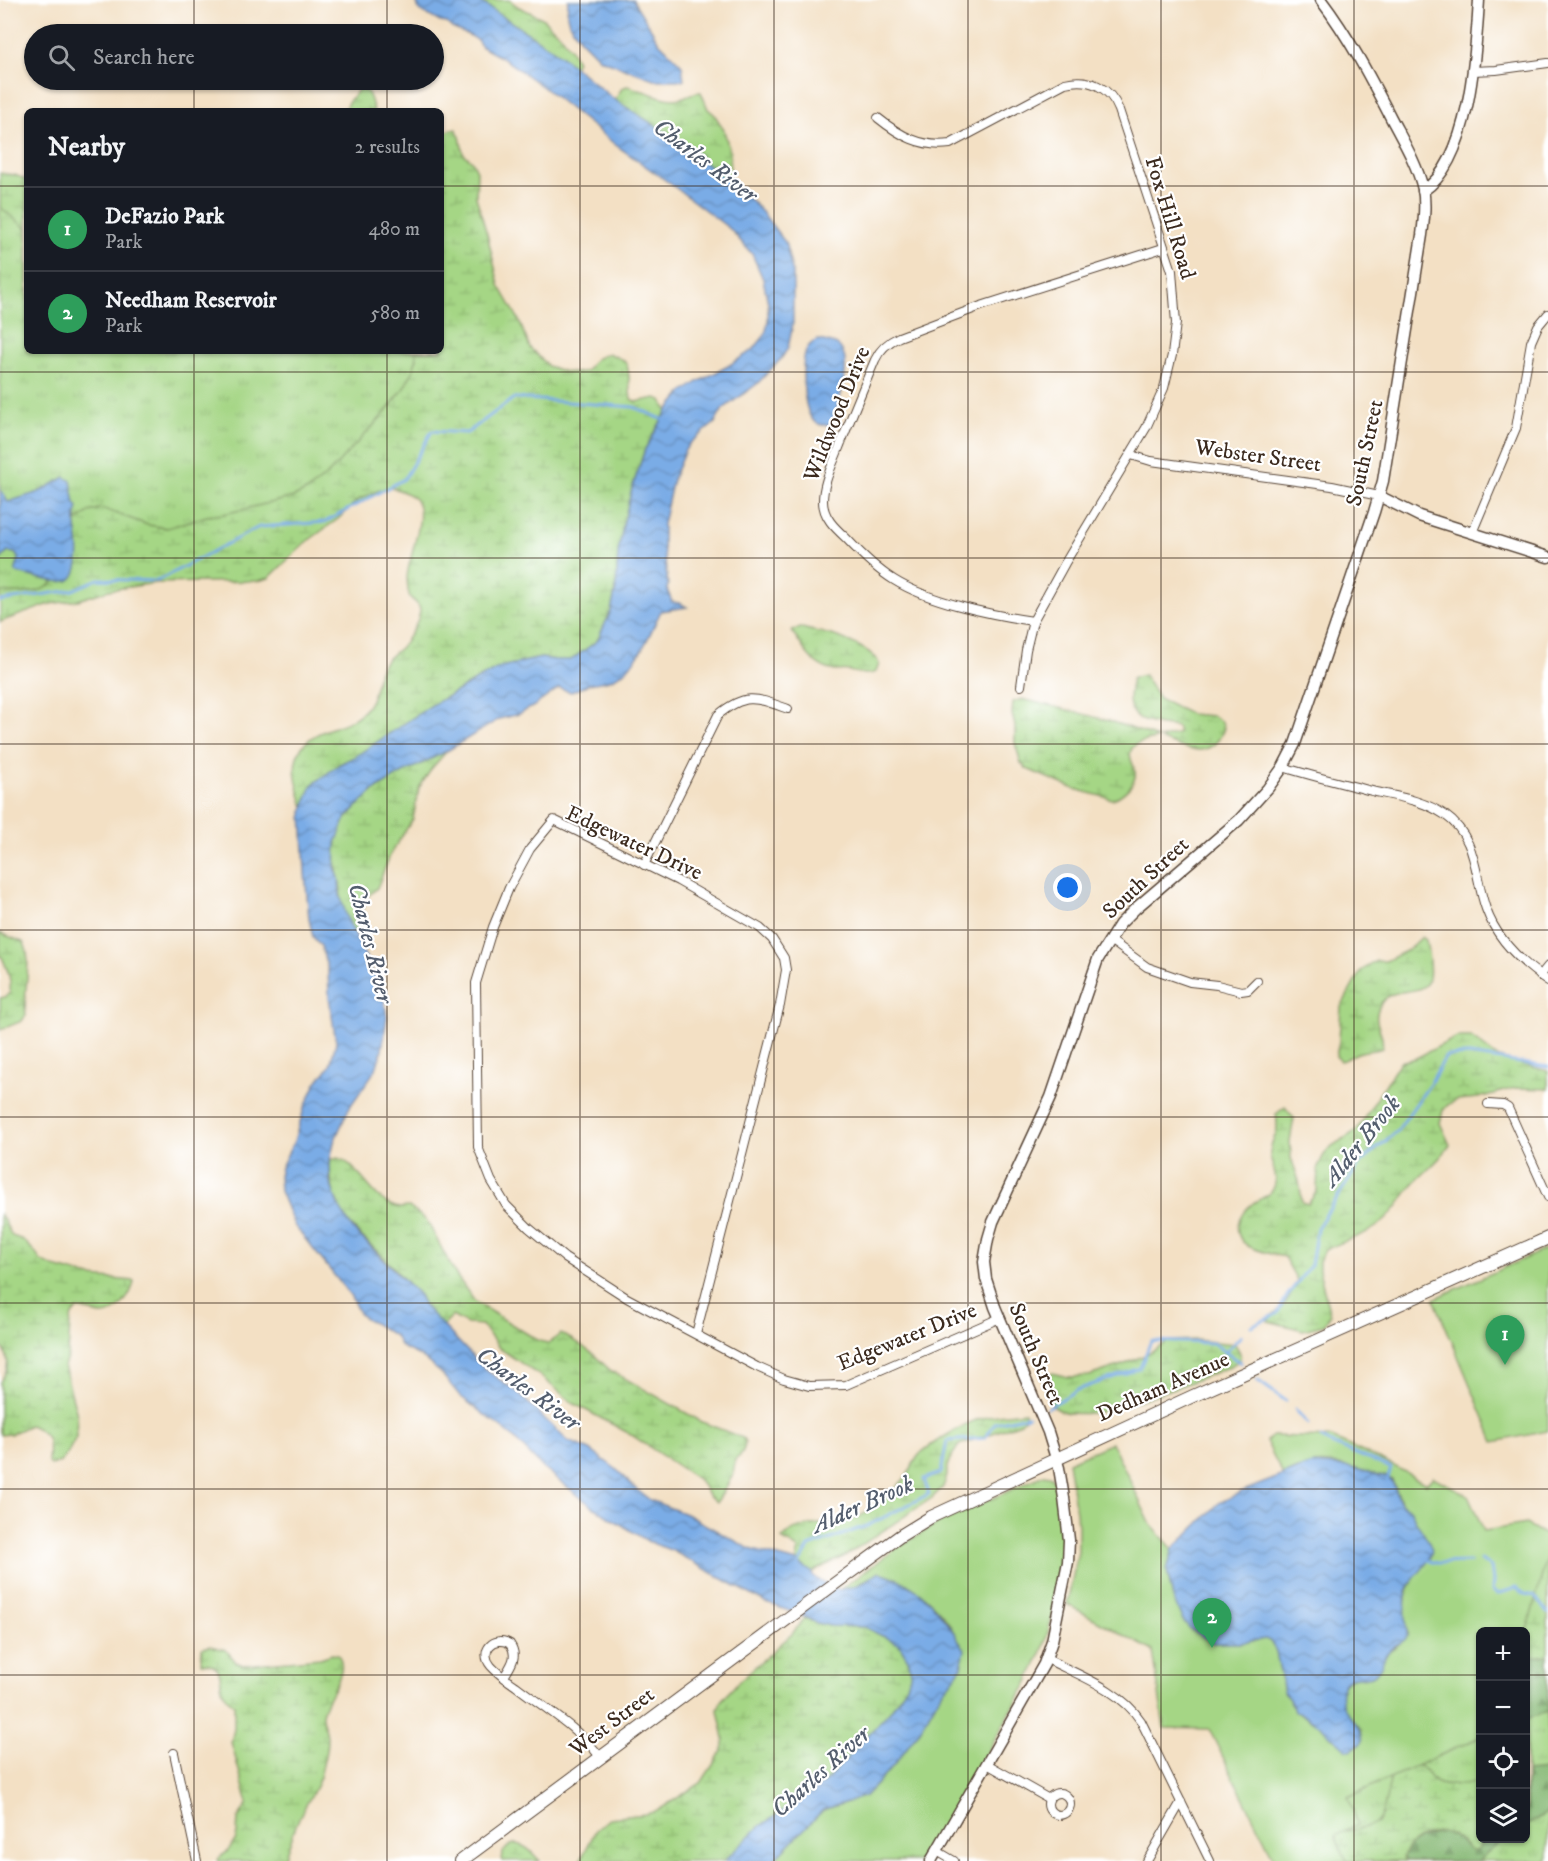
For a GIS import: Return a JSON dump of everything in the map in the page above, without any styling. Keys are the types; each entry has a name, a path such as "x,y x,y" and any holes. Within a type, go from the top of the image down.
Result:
{"main road":[{"name":"Dedham Avenue","path":"811,1602 900,1536 931,1517 1056,1458 1548,1238"},
{"name":"West Street","path":"461,1861 811,1602"}],"street":[{"name":"South Street","path":"931,1861 1047,1659 1063,1592 1069,1554 1066,1508 1056,1458 1048,1432 1000,1318 985,1273 988,1239 997,1213 1051,1097 1098,959 1120,924 1136,908 1239,820 1268,788 1283,767 1295,744 1378,496 1387,460 1422,235 1423,191 1408,150 1360,60 1339,24 1321,0"},
{"path":"1423,191 1440,176 1457,142 1465,114 1472,71 1479,0"},
{"path":"1472,71 1548,63"},
{"name":"Fox Hill Road","path":"878,118 910,139 934,144 950,144 1065,83 1083,81 1095,84 1110,94 1117,104 1172,271 1176,323 1168,375 1158,402 1131,455 1065,563 1033,621 1021,686"},
{"name":"Wildwood Drive","path":"1033,621 1011,618 934,598 904,586 884,574 867,561 828,518 823,499 828,475 875,360 880,350 889,342 981,306 1163,248"},
{"path":"1472,533 1516,428 1531,342 1538,326 1548,314"},
{"name":"Webster Street","path":"1131,455 1151,461 1332,486 1378,496 1419,516 1548,557"},
{"path":"644,865 718,715 739,701 757,698 788,709"},
{"path":"1283,767 1428,805 1447,816 1462,831 1472,849 1486,909 1496,932 1512,952 1548,981"},
{"name":"Edgewater Drive","path":"696,1334 780,1005 786,970 784,958 772,939 759,928 678,882 554,820 530,849 509,888 493,927 476,983 478,1147 491,1180 506,1205 565,1258 627,1298 757,1367 784,1379 809,1386 846,1385 1000,1318"},
{"path":"1110,940 1147,967 1190,982 1218,985 1241,991 1248,990 1257,981"},
{"path":"1540,976 1548,966"},
{"path":"1488,1104 1508,1108 1548,1197"},
{"path":"504,1677 513,1660 514,1652 510,1644 499,1640 489,1645 486,1651 489,1664 504,1677 583,1737 600,1757"},
{"path":"1047,1659 1119,1698 1134,1712 1141,1721 1210,1861"},
{"path":"174,1753 197,1861"},
{"path":"987,1764 1049,1799"},
{"path":"1147,1861 1181,1802"},
{"path":"937,1851 954,1861"}],"green space":[{"path":"478,0 509,0 542,18 570,48 577,61 574,67 559,54"},
{"path":"627,86 668,99 678,99 701,92 708,109 724,130 730,153 730,183 692,149 615,100 622,88"},
{"path":"358,90 364,90 368,93 373,108 345,108"},
{"path":"456,129 460,136 463,153 472,161 477,171 476,197 499,285 518,318 530,348 548,366 565,372 586,371 595,359 608,353 617,357 627,366 631,399 636,402 656,398 662,400 667,411 645,449 631,492 618,552 616,588 611,611 597,641 571,660 541,658 500,667 432,705 356,756 340,764 312,785 304,807 295,771 300,750 315,736 361,713 371,701 384,663 404,644 418,620 420,608 410,597 407,579 419,526 419,506 415,499 390,487 358,500 338,519 305,543 269,578 258,581 156,583 109,590 78,600 50,604 0,622 0,592 29,593 43,589 54,581 68,581 78,540 75,522 89,512 101,508 148,525 167,528 207,516 294,497 310,489 329,473 385,413 412,373 417,358 416,354 444,354 444,131"},
{"path":"0,173 24,179 24,227 0,207"},
{"path":"0,206 24,226 24,354 442,354 476,427 404,479 325,522 0,601"},
{"path":"800,627 841,638 857,645 876,659 879,664 876,672 866,674 835,671 820,666 809,656 792,631"},
{"path":"1144,675 1159,699 1190,714 1213,716 1222,722 1224,728 1219,739 1205,749 1197,750 1160,739 1179,733 1177,727 1143,721 1136,717 1129,703 1132,678"},
{"path":"1022,699 1074,711 1157,738 1137,744 1132,749 1130,753 1135,777 1126,791 1119,796 1112,799 1074,789 1027,769 1021,763 1015,743 1012,714 1013,702"},
{"path":"447,751 419,788 413,819 391,853 377,888 368,896 355,936 343,907 337,873 336,842 342,826 352,812 381,786"},
{"path":"0,933 23,942 28,957 28,966 26,1015 22,1021 0,1030 0,998 10,993 10,979 0,956"},
{"path":"1422,937 1426,940 1429,964 1429,978 1426,985 1384,999 1377,1013 1382,1048 1361,1052 1340,1061 1336,1056 1341,1007 1361,971 1376,961 1386,961 1408,950"},
{"path":"1457,1037 1471,1037 1499,1058 1548,1071 1548,1089 1515,1088 1478,1098 1457,1100 1449,1104 1443,1110 1440,1123 1450,1145 1442,1155 1415,1182 1383,1222 1325,1250 1319,1261 1319,1270 1330,1315 1324,1325 1303,1330 1268,1321 1287,1301 1297,1280 1284,1257 1261,1251 1242,1241 1238,1225 1247,1208 1270,1193 1274,1187 1275,1175 1270,1152 1277,1128 1276,1114 1285,1107 1294,1118 1290,1141 1291,1158 1299,1181 1302,1202 1308,1204 1317,1191 1318,1167 1324,1155 1332,1146 1356,1131 1400,1062 1416,1058"},
{"path":"338,1158 353,1168 382,1200 400,1208 409,1207 427,1221 456,1275 475,1302 539,1341 548,1343 561,1334 571,1339 592,1353 610,1370 702,1422 743,1438 744,1450 735,1460 733,1475 717,1502 708,1495 700,1481 630,1434 573,1403 540,1376 499,1348 482,1325 467,1324 452,1316 443,1327 424,1306 419,1295 344,1216 338,1205 331,1178 330,1160"},
{"path":"0,1213 12,1236 23,1240 41,1261 91,1277 134,1281 123,1304 113,1312 101,1315 77,1309 72,1315 68,1355 64,1366 77,1415 76,1437 61,1462 51,1465 48,1463 48,1440 37,1429 30,1425 11,1434 0,1435 0,1382 8,1363 4,1349 0,1345"},
{"path":"1548,1248 1548,1431 1494,1442 1434,1299"},
{"path":"1196,1340 1235,1344 1240,1352 1240,1358 1218,1372 1107,1411 1070,1413 1056,1408 1049,1398 1045,1376 1052,1373 1068,1377 1089,1376 1125,1364 1169,1341"},
{"path":"1025,1412 1026,1416 1021,1423 959,1445 950,1459 943,1487 932,1498 845,1556 812,1572 797,1562 798,1549 782,1539 789,1533 807,1526 847,1521 862,1515 902,1482 920,1454 966,1425 990,1416"},
{"path":"1273,1436 1332,1438 1396,1467 1426,1484 1433,1477 1468,1495 1484,1531 1526,1524 1548,1536 1548,1553 1528,1627 1476,1627 1476,1739 1348,1797 1358,1824 1335,1836 1347,1861 1275,1861 1209,1729 1164,1728 1153,1651 1067,1604 1078,1552 1078,1525 1068,1462 1112,1443 1151,1525 1173,1549 1167,1570 1173,1598 1191,1630 1213,1643 1240,1643 1265,1639 1270,1641 1276,1651 1284,1692 1295,1707 1295,1711 1317,1723 1337,1741 1362,1730 1347,1714 1343,1705 1343,1686 1351,1678 1365,1678 1389,1651 1402,1642 1408,1633 1405,1622 1406,1597 1415,1577 1430,1558 1427,1539 1420,1531 1410,1510 1402,1504 1392,1480 1322,1463 1309,1465 1283,1475 1266,1441"},
{"path":"1044,1475 1050,1476 1055,1482 1063,1538 1061,1587 1043,1649 1028,1682 924,1861 773,1861 823,1810 865,1796 891,1769 920,1730 941,1693 961,1667 962,1644 948,1622 933,1604 908,1585 880,1572 855,1586 839,1590 897,1548 938,1523"},
{"path":"1548,1537 1548,1655 1530,1657 1530,1627 1480,1627 1481,1620"},
{"path":"1548,1553 1548,1861 1347,1861 1335,1836 1348,1797 1476,1739 1476,1843 1530,1843 1530,1627 1528,1627"},
{"path":"1406,1593 1417,1765 1440,1784 1457,1785 1476,1782 1474,1807 1476,1843 1481,1843 1478,1850 1471,1851 1449,1834 1441,1832 1418,1839 1403,1857 1406,1861 1343,1861 1338,1855 1317,1723 1337,1741 1405,1618","holes":["1393,1769 1384,1807 1375,1824 1343,1831 1337,1829 1334,1793"]},
{"path":"804,1618 830,1626 864,1627 899,1644 909,1661 911,1672 907,1686 890,1711 823,1784 760,1826 724,1861 580,1861 596,1830 610,1818 657,1811 701,1783 722,1751 724,1738 718,1710 721,1701 738,1682 792,1634"},
{"path":"210,1646 226,1650 236,1662 243,1665 320,1658 332,1654 338,1655 341,1661 340,1675 322,1713 327,1741 319,1779 299,1818 283,1861 217,1861 235,1841 238,1818 248,1803 231,1742 234,1729 234,1704 224,1694 218,1669 215,1666 201,1663 202,1648"},
{"path":"1548,1655 1548,1712 1530,1718 1530,1681 1530,1656"},
{"path":"1548,1770 1548,1812 1530,1823 1530,1789 1530,1772"},
{"path":"1443,1832 1455,1837 1465,1846 1476,1842 1498,1843 1478,1861 1406,1861 1403,1857 1409,1846 1419,1838"},
{"path":"514,1844 525,1847 540,1861 502,1861 503,1852"}],"water":[{"path":"416,0 478,0 559,54 615,100 692,149 717,173 745,194 762,212 785,242 793,273 793,324 788,348 781,359 757,384 723,409 715,423 690,443 673,479 663,524 667,589 672,602 687,607 661,611 642,650 621,674 571,692 559,688 519,714 499,719 447,751 373,791 346,818 336,843 335,867 339,878 340,895 347,918 383,993 387,1017 382,1050 376,1069 349,1108 334,1142 330,1160 330,1182 338,1205 353,1229 419,1295 424,1306 486,1370 516,1391 568,1441 590,1450 616,1469 650,1500 686,1514 750,1549 797,1562 812,1572 813,1577 839,1590 855,1586 880,1572 909,1585 931,1603 957,1637 965,1650 961,1667 941,1693 920,1730 891,1769 865,1796 823,1810 773,1861 724,1861 760,1826 823,1784 890,1711 907,1686 911,1672 909,1661 899,1644 864,1627 830,1626 817,1623 766,1603 673,1551 649,1542 593,1507 543,1468 512,1436 460,1396 441,1373 420,1356 401,1347 395,1336 360,1315 350,1295 294,1225 280,1191 281,1167 294,1141 304,1109 316,1083 330,1066 336,1042 329,997 328,970 321,946 313,937 309,919 302,812 312,785 340,764 356,756 432,705 500,667 541,658 571,660 597,641 611,611 623,525 645,449 667,411 682,393 753,350 765,335 768,322 768,303 763,279 752,254 730,229 504,59 482,47 471,36 419,10"},
{"path":"568,0 633,0 659,42 682,65 684,80 656,80 600,59 580,39 569,23"},
{"path":"818,340 837,345 845,359 842,391 834,419 829,425 815,422 806,405 803,374 805,355 809,346"},
{"path":"65,477 71,481 75,503 78,507 76,523 79,555 76,572 70,580 59,582 15,572 19,559 15,553 8,552 0,560 0,488 8,502 39,492"},
{"path":"1312,1464 1348,1467 1387,1477 1393,1483 1402,1504 1411,1510 1432,1550 1426,1564 1408,1590 1407,1637 1391,1649 1375,1674 1348,1679 1343,1686 1341,1696 1343,1704 1362,1735 1362,1743 1351,1750 1346,1749 1317,1723 1295,1711 1284,1692 1276,1651 1270,1641 1265,1639 1240,1643 1213,1643 1191,1630 1182,1619 1173,1598 1167,1570 1173,1549 1219,1503"}],"waterway":[{"path":"0,601 73,590 98,579 157,581 259,527 325,522 404,479 432,431 467,433 514,398 634,407 664,420"},
{"name":"Alder Brook","path":"1251,1326 1277,1314 1287,1296 1311,1265 1317,1228 1360,1163 1397,1131 1430,1084 1446,1056 1469,1055 1548,1067"},
{"name":"Alder Brook","path":"1047,1408 1077,1390 1140,1368 1151,1341 1213,1343 1225,1352 1241,1336"},
{"path":"1225,1352 1241,1363"},
{"path":"1257,1380 1286,1401"},
{"path":"1295,1409 1308,1424"},
{"name":"Alder Brook","path":"798,1566 809,1547 869,1525 929,1494 924,1479 941,1473 947,1441 985,1438 995,1423 1028,1416"},
{"path":"1321,1438 1391,1468 1387,1481"},
{"path":"1425,1559 1436,1563 1470,1562"},
{"path":"1481,1560 1491,1567 1492,1590 1497,1594 1516,1588 1525,1594 1534,1596 1548,1613"}],"place":[{"name":"DeFazio Park","path":"1505,1365"},
{"name":"Needham Reservoir","path":"1212,1648"}],"water label":[{"name":"Charles River","path":"705,161"},
{"name":"Charles River","path":"370,943"},
{"name":"Charles River","path":"528,1389"},
{"name":"Charles River","path":"821,1772"}]}
